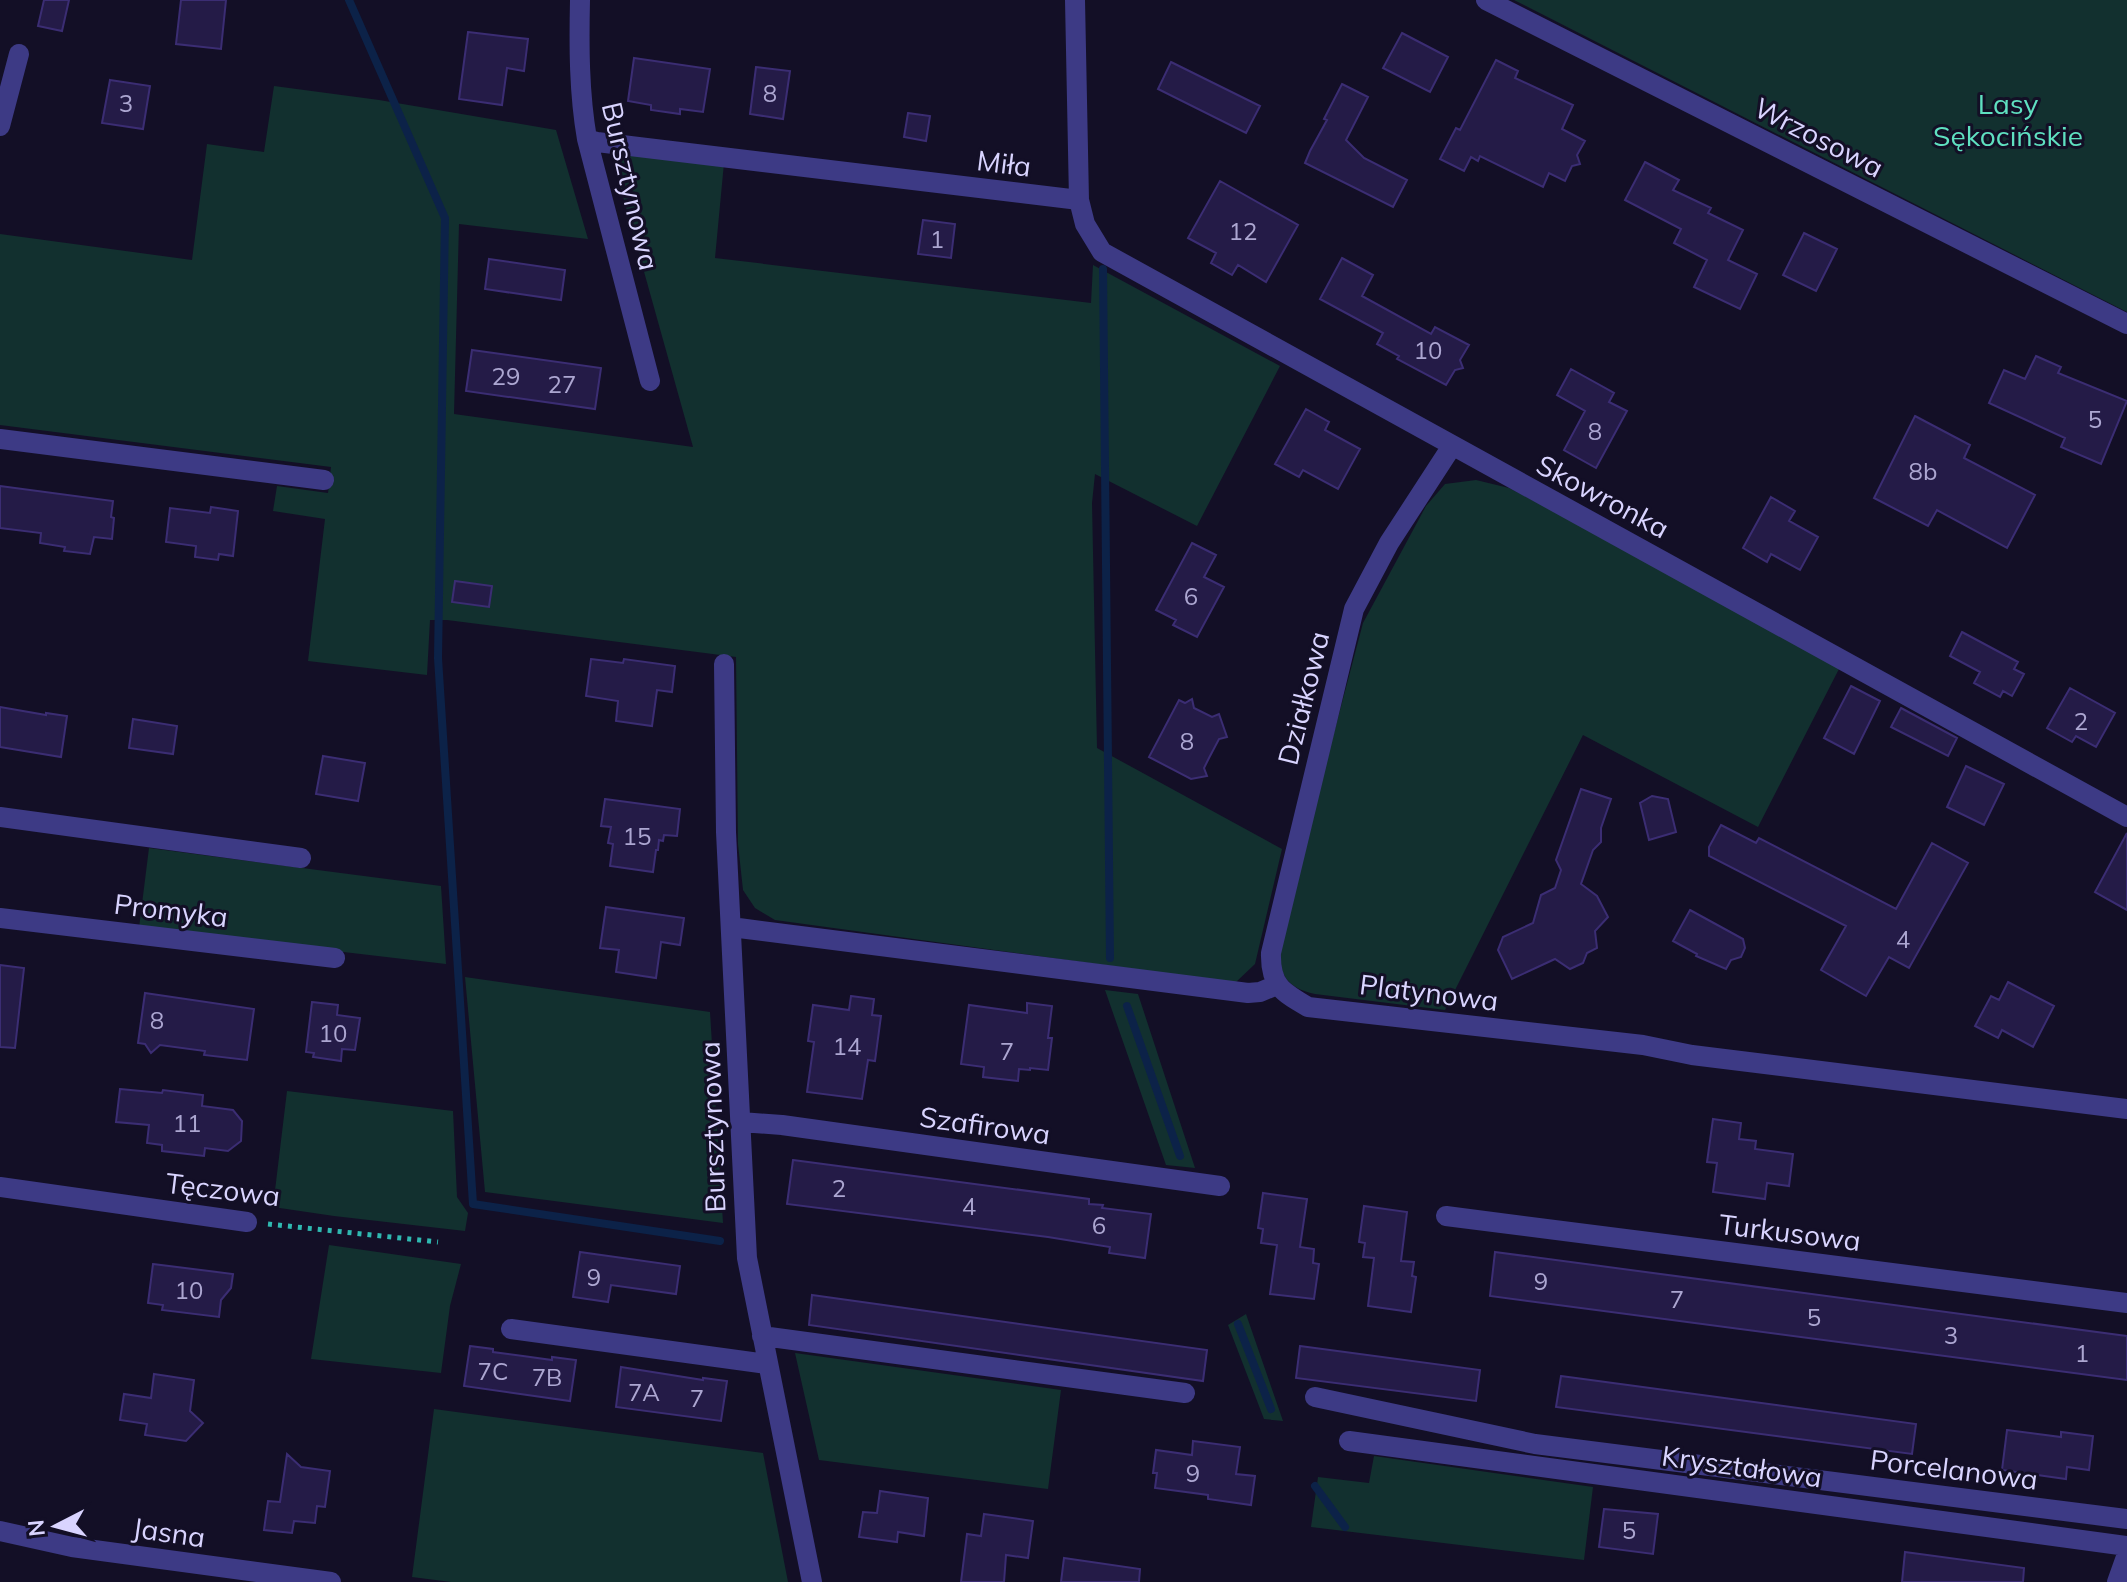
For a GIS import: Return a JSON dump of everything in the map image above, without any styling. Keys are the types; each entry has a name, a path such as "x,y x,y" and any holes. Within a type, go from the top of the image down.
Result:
{"street":[{"name":"Bursztynowa","path":"580,0 580,67 587,139 650,381"},
{"path":"1075,0 1079,200"},
{"name":"Wrzosowa","path":"1486,0 2127,324"},
{"path":"0,126 19,54"},
{"name":"Miła","path":"587,139 1079,200"},
{"name":"Skowronka","path":"1079,200 1085,224 1102,252 2127,817"},
{"path":"0,439 324,480"},
{"name":"Działkowa","path":"1277,985 1271,971 1271,953 1354,609 1389,543 1452,446"},
{"name":"Bursztynowa","path":"724,664 726,832 747,1258 812,1582"},
{"path":"0,817 301,858"},
{"name":"Promyka","path":"0,918 335,958"},
{"path":"731,927 1248,993 1277,985"},
{"name":"Platynowa","path":"1277,985 1308,1007 1643,1045 1692,1055 2127,1109"},
{"name":"Szafirowa","path":"741,1122 782,1125 1220,1186"},
{"name":"Tęczowa","path":"0,1187 247,1222"},
{"name":"Turkusowa","path":"1446,1216 2127,1303"},
{"path":"511,1329 767,1364"},
{"path":"762,1336 1185,1393"},
{"name":"Porcelanowa","path":"1315,1397 1535,1444 2127,1519"},
{"name":"Kryształowa","path":"1349,1441 2127,1546"},
{"name":"Jasna","path":"0,1531 72,1547 331,1582"},
{"path":"2117,1582 2127,1554"}],"path":[{"name":"Tęczowa","path":"247,1222 438,1242"}],"green space":[{"name":"Lasy Sękocińskie","path":"1514,0 2127,0 2127,312"},
{"path":"274,86 556,130 588,239 459,224 454,414 693,447 610,150 724,163 715,258 1091,303 1093,265 1280,366 1197,526 1095,474 1092,503 1097,748 1282,849 1255,964 1235,983 775,920 755,908 743,890 738,844 736,657 430,620 427,675 308,661 325,519 273,511 277,486 328,493 331,467 0,425 0,234 192,260 207,144 264,152"},
{"path":"1476,480 1509,488 1631,551 1840,667 1758,827 1583,735 1445,1010 1305,991 1287,979 1277,949 1363,623 1426,506 1445,484"},
{"path":"149,848 441,886 446,964 139,928"},
{"path":"465,977 710,1012 723,1223 485,1192"},
{"path":"1105,990 1138,994 1195,1168 1166,1165"},
{"path":"287,1091 453,1111 457,1197 468,1213 465,1231 273,1207"},
{"path":"329,1245 461,1264 450,1306 441,1373 311,1359"},
{"path":"1246,1314 1283,1421 1264,1419 1228,1325"},
{"path":"795,1353 1061,1390 1048,1489 819,1460"},
{"path":"434,1409 763,1453 788,1582 451,1582 412,1577"},
{"path":"1374,1456 1593,1487 1584,1560 1311,1527 1318,1477 1369,1483"}],"building":[{"path":"44,0 69,0 62,31 38,26"},
{"path":"181,0 226,0 221,49 176,44"},
{"path":"468,32 528,39 524,71 507,68 502,105 459,99"},
{"path":"1402,33 1448,57 1430,92 1383,68"},
{"path":"634,58 710,69 703,112 680,109 680,114 651,110 651,105 628,101"},
{"path":"1496,60 1518,71 1515,78 1573,105 1562,129 1585,141 1577,155 1580,164 1572,166 1565,181 1549,173 1543,187 1480,156 1478,161 1471,157 1464,171 1440,159 1456,128 1460,130"},
{"path":"1171,62 1260,106 1246,133 1158,89"},
{"path":"756,67 790,71 783,119 750,114"},
{"path":"110,80 150,86 143,129 102,123"},
{"path":"1342,84 1368,97 1346,140 1364,158 1407,180 1393,207 1305,163"},
{"path":"908,113 930,116 926,141 904,137"},
{"path":"1645,162 1679,180 1673,190 1711,208 1708,213 1743,230 1728,260 1757,274 1740,309 1694,287 1707,260 1674,243 1681,229 1625,200"},
{"path":"1220,181 1298,225 1266,282 1238,265 1232,275 1211,263 1216,253 1188,238"},
{"path":"923,220 955,224 951,258 918,254"},
{"path":"1804,233 1837,249 1816,291 1783,275"},
{"path":"1342,258 1373,275 1362,296 1431,334 1435,327 1469,345 1460,360 1463,368 1455,370 1446,385 1397,359 1399,356 1377,344 1383,333 1320,299"},
{"path":"489,259 565,270 561,300 485,289"},
{"path":"472,350 601,368 595,409 466,391"},
{"path":"2036,356 2061,367 2058,373 2127,401 2101,464 2061,447 2065,438 1989,403 2004,370 2025,379"},
{"path":"1571,369 1614,393 1609,402 1627,411 1596,468 1564,450 1585,411 1557,395"},
{"path":"1306,409 1329,422 1325,430 1360,449 1338,489 1303,470 1299,477 1275,464"},
{"path":"1915,416 1970,445 1964,458 2035,495 2007,548 1937,510 1928,526 1874,498"},
{"path":"0,486 113,501 112,539 94,537 90,554 64,551 65,547 40,543 41,533 0,528"},
{"path":"1771,497 1795,511 1789,521 1818,537 1800,570 1771,554 1767,562 1743,548"},
{"path":"211,507 238,511 233,556 219,554 218,560 195,557 196,546 166,542 170,508 210,513"},
{"path":"1192,543 1216,555 1204,577 1224,587 1197,637 1173,625 1176,620 1156,610"},
{"path":"455,581 492,586 489,607 452,602"},
{"path":"1962,632 2018,662 2014,669 2024,674 2012,696 2003,691 2000,697 1974,683 1980,672 1950,656"},
{"path":"591,659 623,663 624,659 675,666 672,692 657,690 652,726 616,721 618,701 586,696"},
{"path":"1851,686 1880,701 1854,754 1824,738"},
{"path":"2070,688 2115,713 2096,747 2076,736 2072,742 2047,728"},
{"path":"1192,699 1194,708 1212,717 1219,714 1227,737 1219,739 1209,758 1204,768 1207,776 1191,779 1149,757 1179,700 1185,703"},
{"path":"0,707 67,716 61,757 0,747"},
{"path":"1901,708 1957,738 1948,756 1891,727"},
{"path":"133,719 177,726 173,754 129,748"},
{"path":"323,756 365,763 358,801 316,794"},
{"path":"1966,766 2004,784 1984,825 1947,807"},
{"path":"1581,789 1611,799 1601,828 1601,842 1593,850 1581,884 1597,896 1608,917 1595,931 1597,948 1587,953 1583,963 1570,969 1555,959 1512,979 1498,950 1503,937 1533,923 1541,895 1555,888 1561,870 1556,860"},
{"path":"1652,796 1668,799 1676,832 1649,840 1640,803"},
{"path":"605,799 680,809 677,836 664,835 663,841 659,840 653,872 610,866 613,844 608,843 611,827 601,826"},
{"path":"1721,825 1756,843 1759,838 1896,909 1932,843 1968,863 1909,968 1889,957 1866,996 1821,970 1846,926 1709,856 1709,847"},
{"path":"2127,833 2127,910 2095,892"},
{"path":"606,907 684,918 680,945 661,942 656,978 616,972 619,950 600,948"},
{"path":"1690,910 1743,939 1745,948 1741,957 1731,960 1726,969 1696,956 1673,941"},
{"path":"0,965 24,968 15,1048 0,1047"},
{"path":"2008,982 2054,1006 2033,1047 2002,1030 1998,1038 1975,1026 1991,996 1999,1000"},
{"path":"145,993 254,1009 247,1060 160,1045 151,1053 145,1044 138,1043"},
{"path":"851,996 874,999 872,1015 881,1016 875,1061 868,1060 862,1099 807,1092 814,1042 808,1041 813,1005 849,1010"},
{"path":"312,1002 338,1005 337,1015 360,1018 355,1050 342,1049 341,1061 313,1057 314,1053 306,1052"},
{"path":"1027,1003 1052,1006 1048,1070 1019,1069 1018,1081 983,1077 984,1067 961,1064 969,1005 1027,1013"},
{"path":"120,1089 203,1095 202,1106 233,1110 242,1121 241,1141 228,1151 205,1148 204,1156 162,1151 162,1145 147,1143 149,1125 116,1122"},
{"path":"1713,1119 1741,1123 1739,1139 1756,1141 1755,1149 1793,1154 1789,1186 1767,1183 1765,1199 1713,1192 1717,1163 1707,1162"},
{"path":"793,1160 1089,1199 1089,1204 1103,1205 1102,1208 1151,1214 1145,1258 1109,1253 1110,1247 1048,1237 787,1204"},
{"path":"1263,1193 1307,1199 1300,1247 1314,1249 1313,1263 1319,1264 1314,1299 1270,1294 1277,1245 1261,1243 1263,1229 1258,1228"},
{"path":"1364,1206 1407,1212 1401,1261 1414,1262 1412,1276 1416,1277 1411,1312 1368,1306 1374,1258 1363,1257 1365,1243 1359,1242"},
{"path":"580,1252 680,1266 676,1294 611,1285 608,1302 573,1297"},
{"path":"1495,1252 2127,1336 2127,1380 1490,1296"},
{"path":"153,1264 233,1274 231,1288 221,1300 219,1317 162,1310 163,1305 148,1303"},
{"path":"812,1295 1207,1350 1203,1381 809,1325"},
{"path":"470,1346 552,1360 552,1357 576,1360 570,1401 464,1386"},
{"path":"1300,1346 1480,1370 1476,1401 1296,1378"},
{"path":"621,1367 727,1381 721,1421 616,1407"},
{"path":"154,1374 194,1380 190,1411 203,1423 186,1441 145,1435 147,1424 120,1420 124,1394 151,1398"},
{"path":"1561,1376 1916,1424 1912,1454 1556,1407"},
{"path":"2007,1430 2061,1437 2061,1432 2093,1436 2089,1470 2067,1467 2066,1479 2002,1470"},
{"path":"1193,1441 1240,1447 1236,1474 1255,1476 1251,1505 1155,1488 1156,1450 1192,1455"},
{"path":"287,1454 301,1467 330,1471 325,1507 317,1506 315,1523 294,1521 292,1533 264,1530 268,1501 280,1502"},
{"path":"880,1491 928,1498 924,1536 898,1532 897,1542 859,1537 863,1512 877,1513"},
{"path":"1604,1509 1658,1514 1653,1554 1599,1547"},
{"path":"984,1514 1033,1521 1028,1558 1006,1555 1004,1582 961,1582 967,1534 981,1536"},
{"path":"1905,1552 2024,1568 2023,1582 1902,1582"},
{"path":"1064,1558 1140,1569 1139,1582 1061,1582"}],"waterway":[{"path":"349,0 445,218 438,658 473,1204 720,1241"},
{"path":"1103,269 1110,958"},
{"path":"1127,1006 1180,1156"},
{"path":"1238,1324 1271,1409"},
{"path":"1315,1486 1345,1527"}]}
